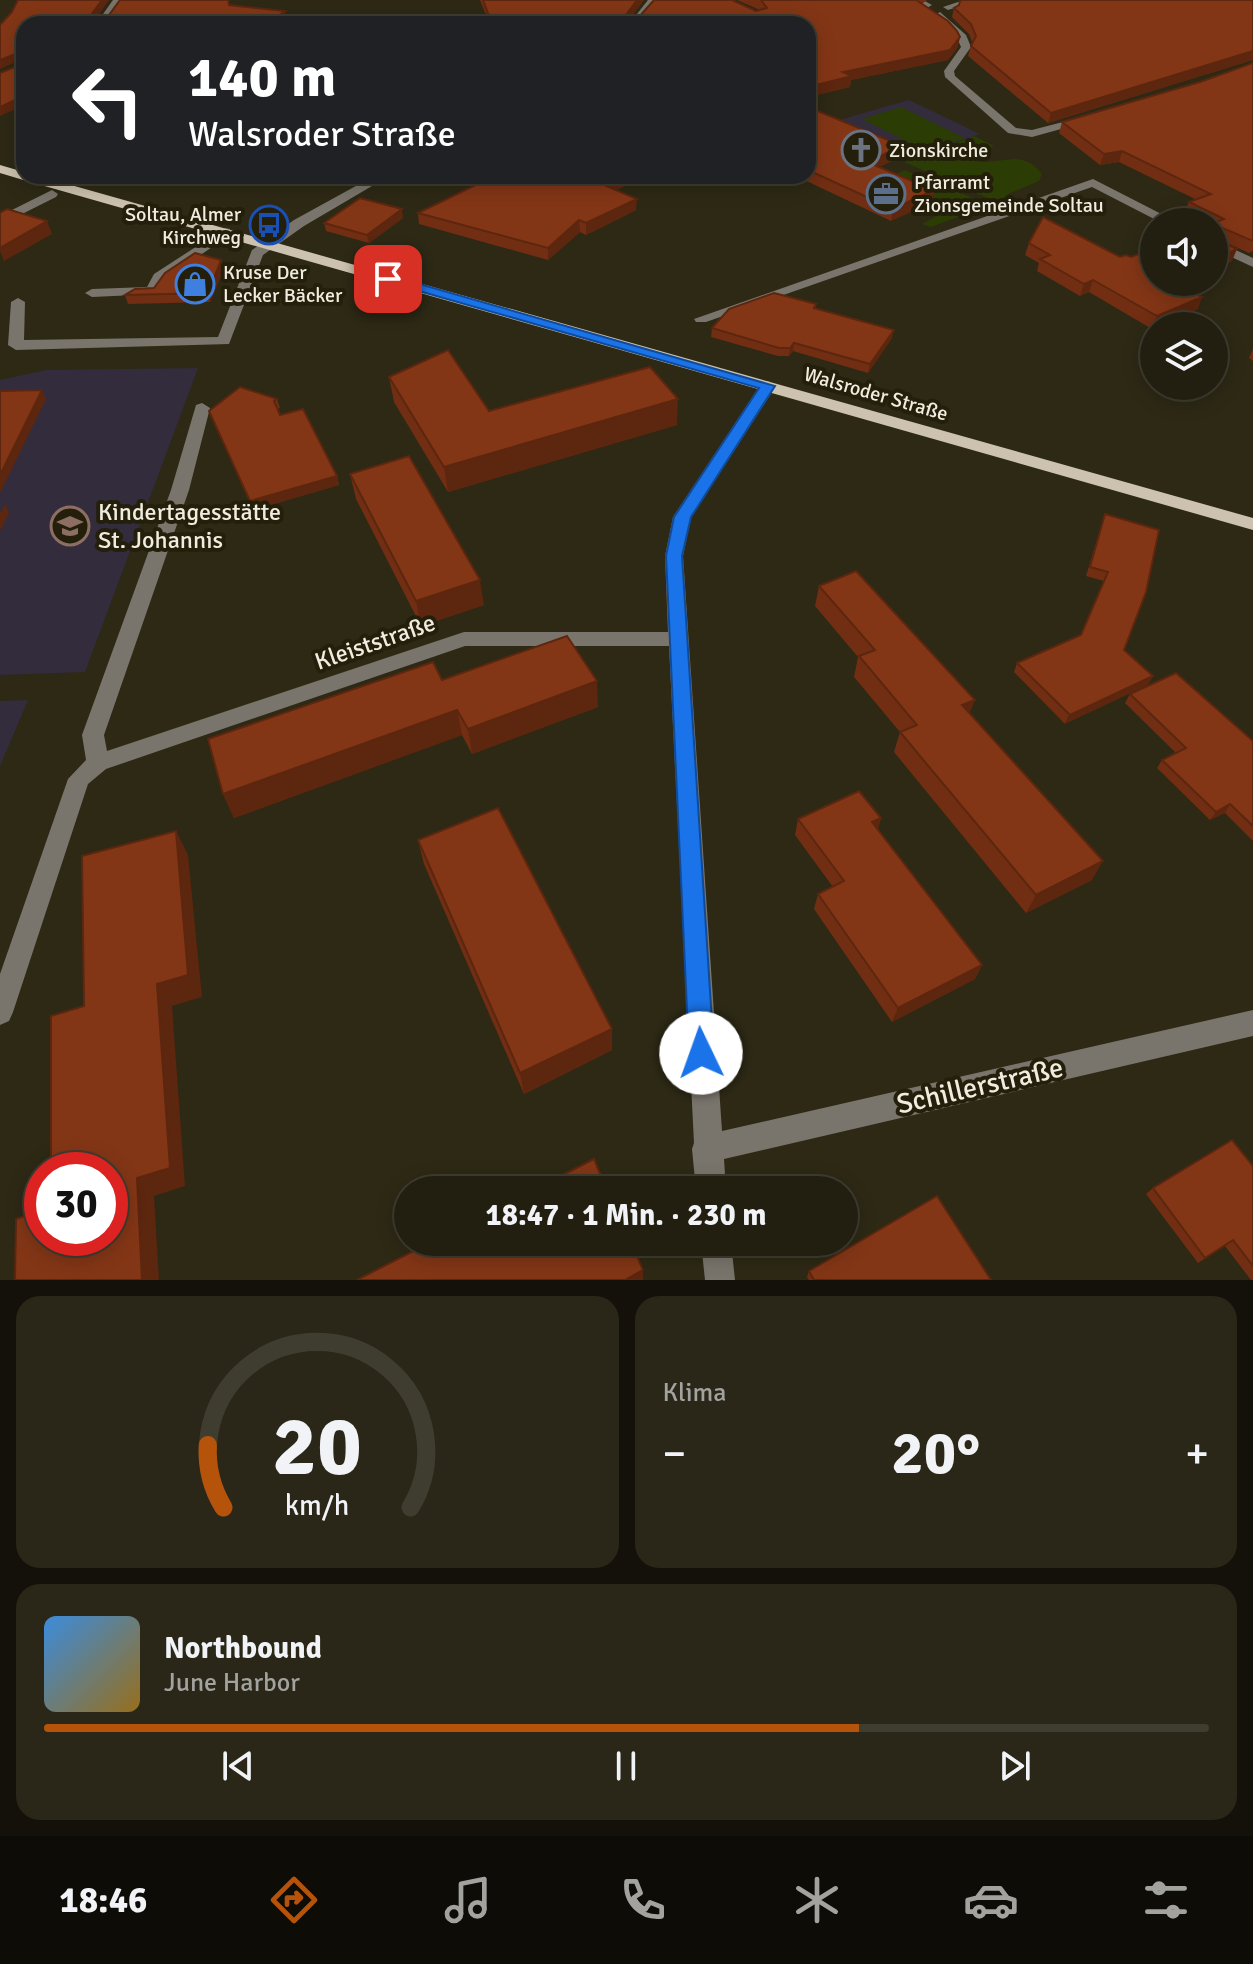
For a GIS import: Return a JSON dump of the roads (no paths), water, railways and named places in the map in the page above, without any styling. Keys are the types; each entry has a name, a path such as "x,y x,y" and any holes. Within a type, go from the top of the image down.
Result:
{"main road":[{"name":"Walsroder Straße","path":"53,184 1253,524"}],"street":[{"path":"640,16 653,0"},
{"path":"914,0 927,5 922,10 944,11 975,0"},
{"path":"944,11 966,47 949,71 950,77 1007,128 1021,133 1041,132 1101,114"},
{"path":"701,319 1093,183 1142,208"},
{"path":"18,302 16,345 224,341 253,257 299,223 369,184"},
{"path":"0,221 52,194"},
{"path":"92,293 152,291 159,277 225,232"},
{"path":"1228,251 1253,263"},
{"path":"709,1176 674,556 682,517 768,386"},
{"path":"0,1012 79,779 98,763 93,735 180,490 202,408"},
{"name":"Kleiststraße","path":"98,763 464,639 680,639"},
{"name":"Schillerstraße","path":"706,1149 1253,1023"},
{"path":"717,1256 720,1280"}],"place":[{"name":"Zionskirche","path":"861,150"},
{"name":"Pfarramt Zionsgemeinde Soltau","path":"886,194"},
{"name":"Soltau, Almer Kirchweg","path":"269,225"},
{"name":"Kruse Der Lecker Bäcker","path":"195,284"},
{"name":"Kindertagesstätte St. Johannis","path":"70,526"}]}
